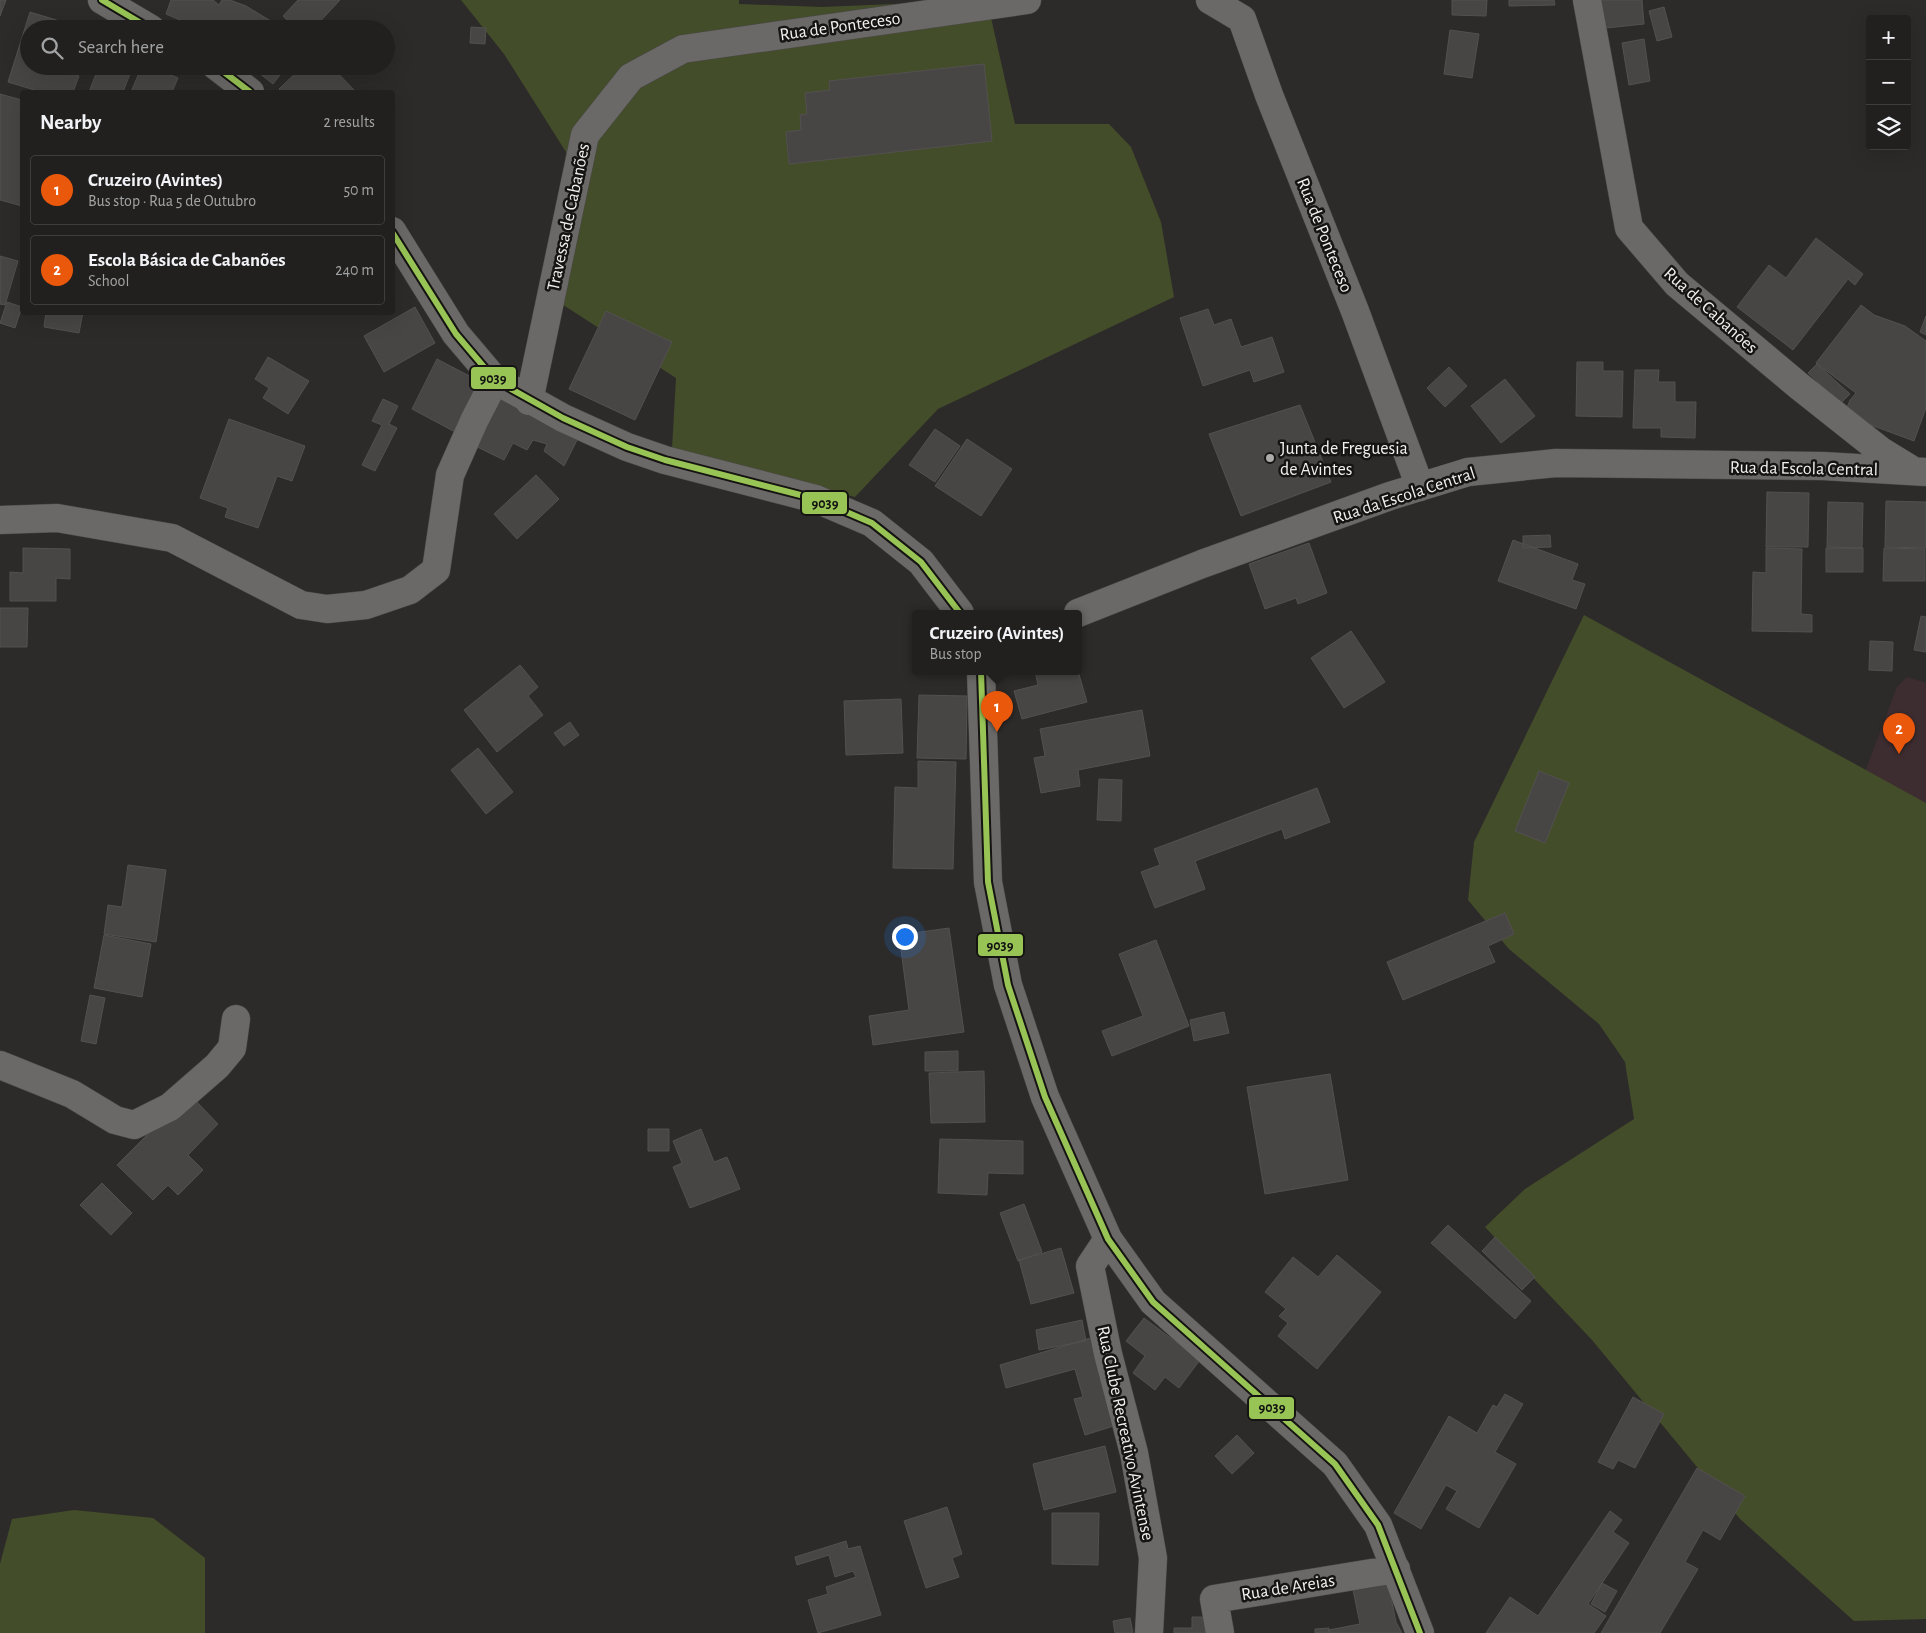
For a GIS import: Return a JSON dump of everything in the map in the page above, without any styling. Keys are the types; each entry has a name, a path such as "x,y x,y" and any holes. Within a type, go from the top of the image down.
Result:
{"street":[{"path":"102,0 136,20"},
{"name":"Rua de Ponteceso","path":"683,49 1027,0"},
{"name":"Rua de Ponteceso","path":"1210,0 1242,19 1269,95 1355,311 1420,487"},
{"name":"Rua de Cabanões","path":"1587,0 1629,228 1677,284 1799,386 1881,450 1919,471"},
{"name":"Travessa de Cabanões","path":"530,401 586,135 632,77 683,49"},
{"path":"228,75 247,90"},
{"path":"395,236 456,334 495,380 530,401 595,434 646,454 816,499 872,523 921,562 959,610"},
{"path":"0,520 57,518 172,538 301,605 327,609 366,605 410,590 436,570 450,475 495,380"},
{"name":"Rua da Escola Central","path":"1082,611 1202,564 1420,487 1468,472 1556,463 1823,466 1919,471"},
{"path":"981,675 988,882 1008,985 1045,1097 1108,1239 1153,1302 1335,1464 1378,1525 1420,1633"},
{"path":"0,1065 72,1094 115,1120 134,1125 170,1107 217,1066 232,1048 236,1019"},
{"name":"Rua Clube Recreativo Avintense","path":"1108,1239 1090,1266 1108,1354 1134,1453 1153,1558 1149,1633"},
{"name":"Rua de Areias","path":"1220,1633 1214,1599 1396,1569"}],"shaded area":[{"path":"1907,677 1926,683 1926,853 1847,820 1897,687"}],"green space":[{"path":"461,0 739,0 739,4 822,7 987,0 1015,124 1109,124 1131,147 1161,222 1174,297 938,409 855,497 672,449 676,378 554,299 566,152 504,54"},
{"path":"1584,615 1926,803 1926,1619 1854,1621 1740,1519 1592,1340 1485,1227 1525,1189 1634,1119 1625,1062 1599,1024 1509,949 1468,900 1474,842"},
{"path":"74,1510 153,1518 205,1558 205,1633 0,1633 0,1564 12,1519"}],"building":[{"path":"0,0 6,0 0,16"},
{"path":"171,0 213,0 219,5 222,0 230,0 246,6 269,20 180,20 166,14"},
{"path":"298,0 340,0 321,20 287,20 283,16"},
{"path":"1452,0 1487,0 1486,16 1452,15"},
{"path":"1509,0 1554,0 1555,5 1509,6"},
{"path":"1593,0 1642,0 1644,24 1597,29"},
{"path":"1664,7 1672,37 1657,41 1649,11"},
{"path":"30,12 56,20 27,20"},
{"path":"471,27 486,28 485,44 470,43"},
{"path":"1450,30 1479,34 1472,78 1444,74"},
{"path":"1644,39 1650,81 1629,85 1622,43"},
{"path":"20,44 20,75 79,76 74,90 34,90 8,82"},
{"path":"984,64 992,141 789,164 786,132 801,130 800,115 807,114 805,93 830,90 829,81"},
{"path":"96,75 130,75 124,90 90,90"},
{"path":"138,75 171,75 178,78 173,90 132,90"},
{"path":"262,75 280,75 273,84"},
{"path":"294,75 340,75 354,90 280,90 279,89"},
{"path":"0,94 20,99 20,205 0,200"},
{"path":"1816,238 1863,274 1855,285 1848,279 1793,350 1737,307 1769,265 1786,278"},
{"path":"0,256 18,261 5,305 0,304"},
{"path":"7,302 20,306 15,328 0,323"},
{"path":"1861,305 1874,315 1905,326 1926,341 1926,408 1914,441 1844,415 1850,400 1856,393 1816,363"},
{"path":"415,307 435,343 384,372 364,336"},
{"path":"1208,309 1214,325 1231,319 1241,347 1272,337 1284,372 1254,382 1250,370 1203,386 1180,318"},
{"path":"606,311 672,342 635,420 569,389"},
{"path":"46,315 82,315 79,333 44,327"},
{"path":"1926,316 1926,335 1920,332"},
{"path":"268,357 309,381 288,414 263,398 269,388 255,379"},
{"path":"437,359 483,383 457,433 412,409"},
{"path":"1577,362 1603,362 1603,371 1623,371 1622,417 1576,416"},
{"path":"1817,364 1850,394 1841,403 1808,373"},
{"path":"1449,367 1467,386 1445,407 1427,388"},
{"path":"1635,370 1659,370 1658,382 1675,382 1675,402 1696,402 1695,438 1661,437 1661,428 1633,428"},
{"path":"1505,379 1535,416 1501,443 1471,406"},
{"path":"494,390 581,432 564,466 544,451 547,444 533,440 527,450 513,443 504,460 467,442"},
{"path":"383,399 398,406 389,424 397,428 375,471 362,465 382,425 372,421"},
{"name":"Junta de Freguesia de Avintes","path":"1300,405 1331,482 1241,516 1209,434"},
{"path":"229,419 305,446 292,481 277,476 258,528 225,517 228,508 200,498"},
{"path":"935,429 960,446 935,482 909,465"},
{"path":"967,439 1012,469 981,516 935,486"},
{"path":"536,475 559,499 517,539 494,514"},
{"path":"1767,492 1809,493 1808,547 1766,547"},
{"path":"1886,501 1926,502 1926,548 1885,547"},
{"path":"1828,502 1863,503 1862,548 1827,547"},
{"path":"1550,535 1551,547 1523,548 1523,536"},
{"path":"1513,540 1578,564 1572,580 1585,584 1576,609 1498,581"},
{"path":"1309,543 1327,593 1298,604 1296,598 1265,609 1249,564"},
{"path":"23,548 70,549 70,579 56,578 56,601 10,601 10,572 23,573"},
{"path":"1766,548 1802,549 1801,614 1812,615 1812,632 1752,631 1753,572 1766,573"},
{"path":"1826,548 1863,548 1863,572 1826,572"},
{"path":"1884,548 1925,549 1925,581 1883,581"},
{"path":"0,608 28,608 27,647 0,647"},
{"path":"1921,616 1926,617 1926,652 1914,650"},
{"path":"1351,631 1385,682 1344,708 1311,658"},
{"path":"1870,641 1893,642 1892,671 1869,670"},
{"path":"520,665 538,687 528,696 543,715 497,752 464,710"},
{"path":"1036,675 1079,675 1087,702 1022,719 1014,691 1038,685"},
{"path":"919,695 967,696 966,759 917,758"},
{"path":"901,699 903,753 846,755 844,701"},
{"path":"1142,710 1150,756 1078,770 1080,786 1041,793 1034,758 1045,756 1040,729"},
{"path":"570,722 579,735 564,746 554,733"},
{"path":"478,748 513,792 486,814 451,770"},
{"path":"918,761 956,762 953,869 893,868 895,787 918,788"},
{"path":"1539,771 1569,783 1545,843 1515,831"},
{"path":"1099,779 1122,780 1121,821 1097,820"},
{"path":"1317,788 1330,822 1285,839 1282,829 1195,861 1205,889 1155,908 1141,872 1160,865 1154,849"},
{"path":"128,865 166,870 156,942 104,934 108,905 122,907"},
{"path":"1505,913 1514,934 1488,946 1495,962 1403,1000 1387,962"},
{"path":"949,928 964,1032 873,1045 869,1016 909,1010 899,935"},
{"path":"104,935 151,944 142,997 94,988"},
{"path":"1156,940 1189,1026 1112,1056 1102,1031 1143,1016 1119,954"},
{"path":"90,995 105,998 96,1044 81,1041"},
{"path":"1224,1012 1229,1033 1194,1041 1190,1020"},
{"path":"958,1051 958,1071 925,1071 925,1052"},
{"path":"984,1071 985,1122 931,1123 929,1073"},
{"path":"1330,1074 1348,1180 1265,1194 1247,1087"},
{"path":"195,1100 218,1124 188,1155 203,1170 178,1195 168,1185 153,1200 117,1165 168,1114"},
{"path":"648,1129 669,1129 669,1151 648,1151"},
{"path":"701,1129 714,1162 727,1157 740,1189 690,1208 673,1167 682,1163 673,1141"},
{"path":"940,1139 1023,1141 1023,1174 988,1173 987,1195 938,1193"},
{"path":"102,1183 132,1213 111,1235 80,1205"},
{"path":"1024,1204 1042,1252 1018,1261 1000,1213"},
{"path":"1448,1225 1531,1301 1515,1319 1431,1243"},
{"path":"1495,1237 1535,1277 1522,1290 1482,1251"},
{"path":"1061,1248 1074,1293 1031,1304 1019,1260"},
{"path":"1337,1255 1381,1292 1317,1369 1278,1336 1288,1323 1279,1316 1286,1309 1265,1292 1293,1257 1318,1277"},
{"path":"1144,1318 1200,1360 1179,1388 1165,1377 1155,1390 1133,1373 1145,1356 1126,1341"},
{"path":"1082,1320 1086,1341 1039,1350 1036,1330"},
{"path":"1094,1337 1120,1424 1085,1435 1074,1399 1083,1397 1075,1369 1006,1388 1000,1365"},
{"path":"1505,1394 1523,1404 1495,1452 1516,1464 1479,1528 1446,1509 1457,1491 1446,1485 1421,1529 1394,1513 1449,1416 1477,1433 1493,1405 1497,1407"},
{"path":"1633,1397 1664,1414 1635,1468 1618,1460 1613,1469 1598,1462"},
{"path":"1237,1435 1254,1453 1232,1474 1215,1456"},
{"path":"1105,1446 1116,1492 1044,1510 1033,1464"},
{"path":"1697,1468 1745,1496 1720,1540 1703,1530 1685,1562 1698,1569 1660,1633 1601,1633"},
{"path":"947,1507 962,1554 952,1558 959,1577 926,1588 904,1521"},
{"path":"1610,1511 1622,1520 1613,1532 1629,1543 1588,1604 1606,1616 1594,1633 1486,1633 1510,1597 1538,1616"},
{"path":"1052,1513 1099,1513 1098,1565 1052,1564"},
{"path":"846,1541 848,1549 860,1546 881,1615 818,1633 808,1600 828,1594 826,1587 856,1577 853,1571 835,1577 829,1555 797,1565 795,1557"},
{"path":"1385,1568 1396,1622 1402,1633 1329,1633 1329,1630 1360,1624 1350,1575"},
{"path":"1602,1583 1617,1591 1605,1612 1591,1604"},
{"path":"1192,1617 1209,1617 1209,1633 1174,1633 1174,1628 1192,1628"},
{"path":"1130,1618 1133,1633 1115,1633 1113,1621"},
{"path":"1329,1628 1329,1633 1315,1633 1315,1629"}],"transit line":[{"name":"9039","path":"102,0 136,20"},
{"name":"9039","path":"228,75 247,90"},
{"name":"9039","path":"395,237 456,334 495,380 563,418 627,447 665,460 816,499 872,523 921,562 958,610"},
{"name":"9039","path":"981,675 988,882 1008,985 1045,1097 1108,1239 1153,1302 1335,1464 1378,1525 1420,1633"}],"place":[{"name":"Junta de Freguesia de Avintes","path":"1270,458"},
{"name":"Cruzeiro (Avintes)","path":"997,732"},
{"name":"Escola Básica de Cabanões","path":"1899,754"}]}
